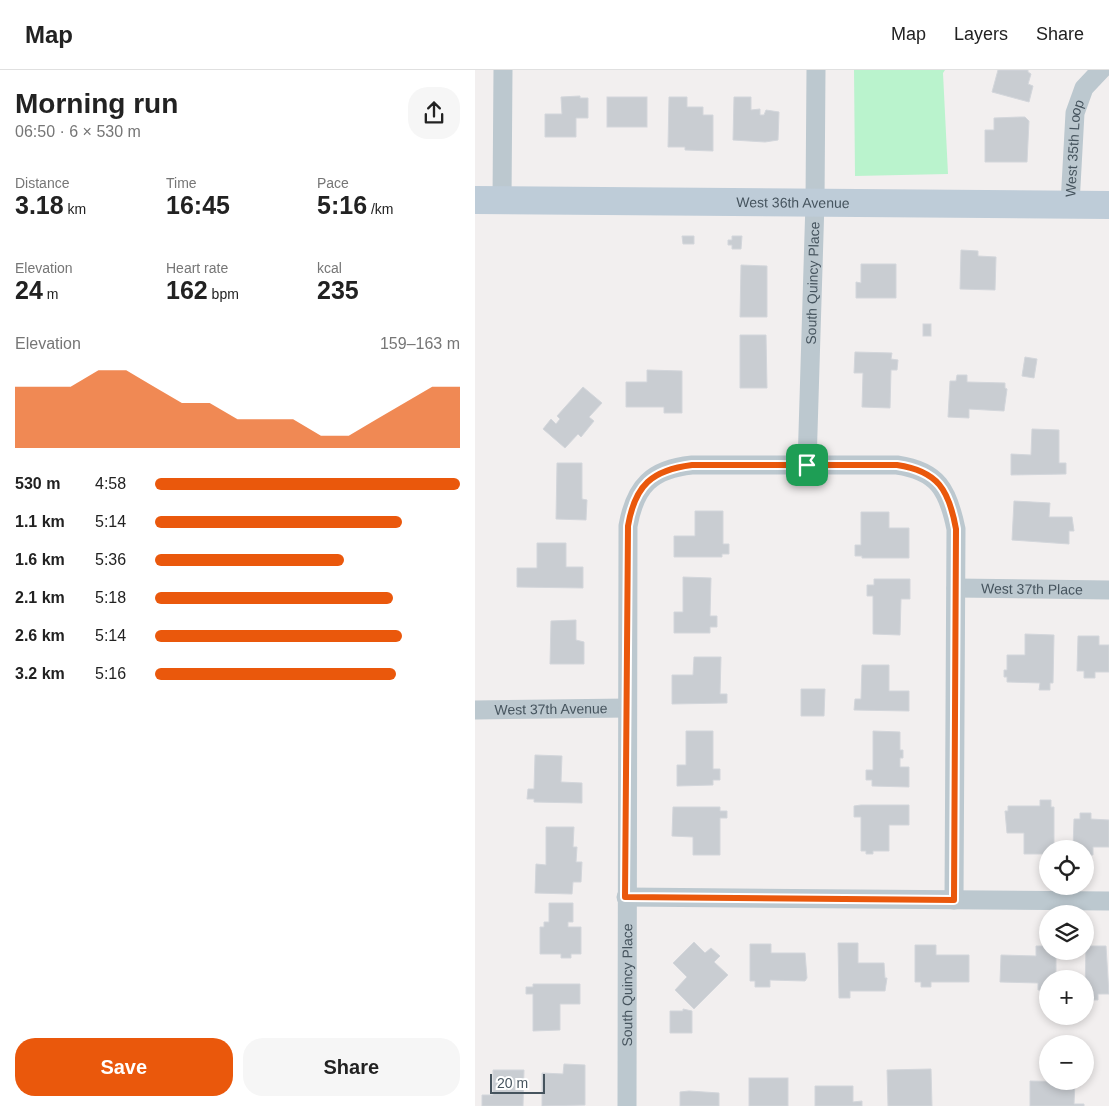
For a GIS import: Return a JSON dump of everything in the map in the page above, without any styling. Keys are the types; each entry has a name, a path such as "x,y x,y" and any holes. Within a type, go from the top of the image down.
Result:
{"street":[{"path":"502,200 503,70"},
{"name":"South Quincy Place","path":"627,1106 625,897 628,526 630,511 638,494 649,479 660,471 692,465 807,465 815,202 816,70"},
{"name":"West 35th Loop","path":"1071,204 1075,113 1084,88 1101,70"},
{"name":"West 36th Avenue","path":"475,200 1109,205"},
{"path":"807,465 897,465 914,467 927,473 947,496 956,529 954,900"},
{"name":"West 37th Place","path":"956,588 1109,590"},
{"name":"West 37th Avenue","path":"475,710 627,708"},
{"path":"625,897 1109,901"}],"green space":[{"path":"854,70 945,70 943,73 948,174 855,176"}],"building":[{"path":"998,70 1028,70 1031,74 1028,84 1033,86 1029,102 992,92"},
{"path":"580,96 580,98 588,98 588,118 576,118 576,137 545,137 545,114 562,114 561,97"},
{"path":"607,97 647,97 647,127 607,127"},
{"path":"669,97 687,97 687,107 703,107 703,115 713,115 713,151 685,150 685,147 668,147"},
{"path":"734,97 751,97 751,110 760,109 760,115 764,115 766,110 779,112 778,140 765,142 733,140"},
{"path":"1025,117 1029,121 1027,162 985,162 985,130 994,130 994,118"},
{"path":"682,236 694,236 694,244 683,244"},
{"path":"732,236 742,236 741,249 732,249 732,245 728,245 728,240 732,240"},
{"path":"961,250 978,251 978,256 996,257 995,290 960,289"},
{"path":"861,264 896,264 896,298 856,298 856,282 861,283"},
{"path":"741,265 767,266 767,317 740,317"},
{"path":"923,324 931,324 931,336 923,336"},
{"path":"740,335 766,335 767,388 740,388"},
{"path":"855,352 892,353 891,359 898,360 897,370 891,370 890,408 862,407 863,373 854,373"},
{"path":"1025,357 1037,359 1034,378 1022,376"},
{"path":"647,370 682,371 682,413 664,413 664,407 626,407 626,382 647,382"},
{"path":"957,375 967,375 967,382 1005,383 1005,388 1007,389 1004,411 969,409 969,418 948,417 950,381 956,381"},
{"path":"583,387 602,403 589,417 594,421 581,437 578,434 565,448 543,429 551,419 556,424 560,419 557,416"},
{"path":"1032,429 1059,430 1059,463 1066,463 1066,474 1011,475 1011,454 1031,455"},
{"path":"557,463 582,463 582,499 587,500 586,520 556,519"},
{"path":"1014,501 1050,503 1049,517 1072,517 1074,531 1069,531 1069,544 1012,540"},
{"path":"695,511 723,511 723,544 729,544 729,554 722,554 722,557 674,557 674,536 695,536"},
{"path":"861,512 889,512 889,528 909,528 909,558 862,558 862,556 855,556 855,545 861,545"},
{"path":"537,543 566,543 566,567 583,567 583,588 517,587 517,568 537,568"},
{"path":"683,577 711,578 710,616 717,616 717,627 710,627 710,633 674,633 674,612 683,612"},
{"path":"874,579 910,579 910,599 901,599 900,635 873,634 873,596 867,596 867,585 874,585"},
{"path":"576,620 576,640 584,642 584,664 550,664 551,621"},
{"path":"1025,634 1054,635 1053,683 1050,683 1050,690 1039,690 1040,683 1007,682 1007,677 1004,677 1004,670 1007,670 1007,655 1025,655"},
{"path":"1078,636 1099,636 1099,645 1109,645 1109,672 1095,672 1095,678 1084,678 1084,671 1077,671"},
{"path":"694,657 721,657 720,694 727,694 727,703 672,704 672,675 693,675"},
{"path":"862,665 889,665 889,691 909,691 909,711 854,710 855,699 861,699"},
{"path":"801,689 825,689 824,716 801,716"},
{"path":"686,731 713,731 713,769 720,769 720,780 713,780 713,785 677,786 677,765 686,765"},
{"path":"873,731 900,732 900,750 903,750 903,758 900,758 900,767 909,767 909,787 872,786 872,780 866,780 866,770 873,770"},
{"path":"535,755 562,756 561,782 582,783 582,803 534,802 534,799 527,799 528,789 534,789"},
{"path":"1040,800 1051,800 1051,807 1054,807 1054,840 1039,840 1039,854 1024,854 1024,833 1007,833 1005,811 1008,811 1008,806 1040,806"},
{"path":"909,805 909,825 889,825 889,851 873,851 873,854 866,854 866,851 861,851 861,817 854,817 854,806"},
{"path":"673,807 720,807 720,811 727,811 727,818 720,818 720,855 693,855 693,837 672,836"},
{"path":"1080,813 1091,813 1091,819 1109,820 1109,847 1094,847 1094,840 1073,840 1074,819 1080,819"},
{"path":"546,827 574,827 573,847 577,847 576,862 582,862 581,882 573,882 572,894 535,893 536,864 546,865"},
{"path":"549,903 573,903 573,922 568,922 568,927 581,927 581,954 571,954 571,958 561,958 561,954 540,954 540,927 544,927 544,922 549,922"},
{"path":"694,942 705,953 711,948 720,956 714,962 728,975 694,1009 675,990 687,977 673,963"},
{"path":"838,943 858,943 858,963 884,963 885,978 887,978 885,991 850,991 850,998 839,998"},
{"path":"750,944 771,944 771,953 805,953 807,978 805,981 770,980 770,987 755,987 755,981 750,981"},
{"path":"915,945 936,945 936,955 969,955 969,982 931,982 931,987 921,987 921,982 915,982"},
{"path":"1036,946 1039,946 1039,960 1056,960 1056,970 1039,970 1039,990 1038,983 1000,982 1001,955 1036,956"},
{"path":"1094,946 1106,946 1109,994 1098,994 1098,1000 1094,1000 1094,970 1086,970 1086,960 1094,960"},
{"path":"533,984 580,984 580,1004 560,1004 560,1030 533,1031 533,994 526,994 526,987 533,987"},
{"path":"683,1009 692,1011 692,1033 670,1033 670,1011 683,1011"},
{"path":"564,1064 585,1065 585,1105 542,1106 542,1073 563,1074"},
{"path":"931,1069 932,1106 888,1106 887,1070"},
{"path":"493,1070 524,1070 523,1106 482,1106 482,1095 493,1095"},
{"path":"749,1078 788,1078 788,1106 749,1106"},
{"path":"1030,1081 1039,1081 1039,1090 1075,1090 1074,1104 1084,1104 1084,1106 1030,1106"},
{"path":"815,1086 853,1086 853,1102 862,1101 862,1106 815,1106"},
{"path":"680,1092 719,1093 719,1106 680,1106"}],"route":[{"path":"692,465 807,465 897,465 914,467 927,473 937,483 947,496 953,512 956,529 954,900 625,897 628,526 630,511 638,494 649,479 660,471 692,465"}]}
